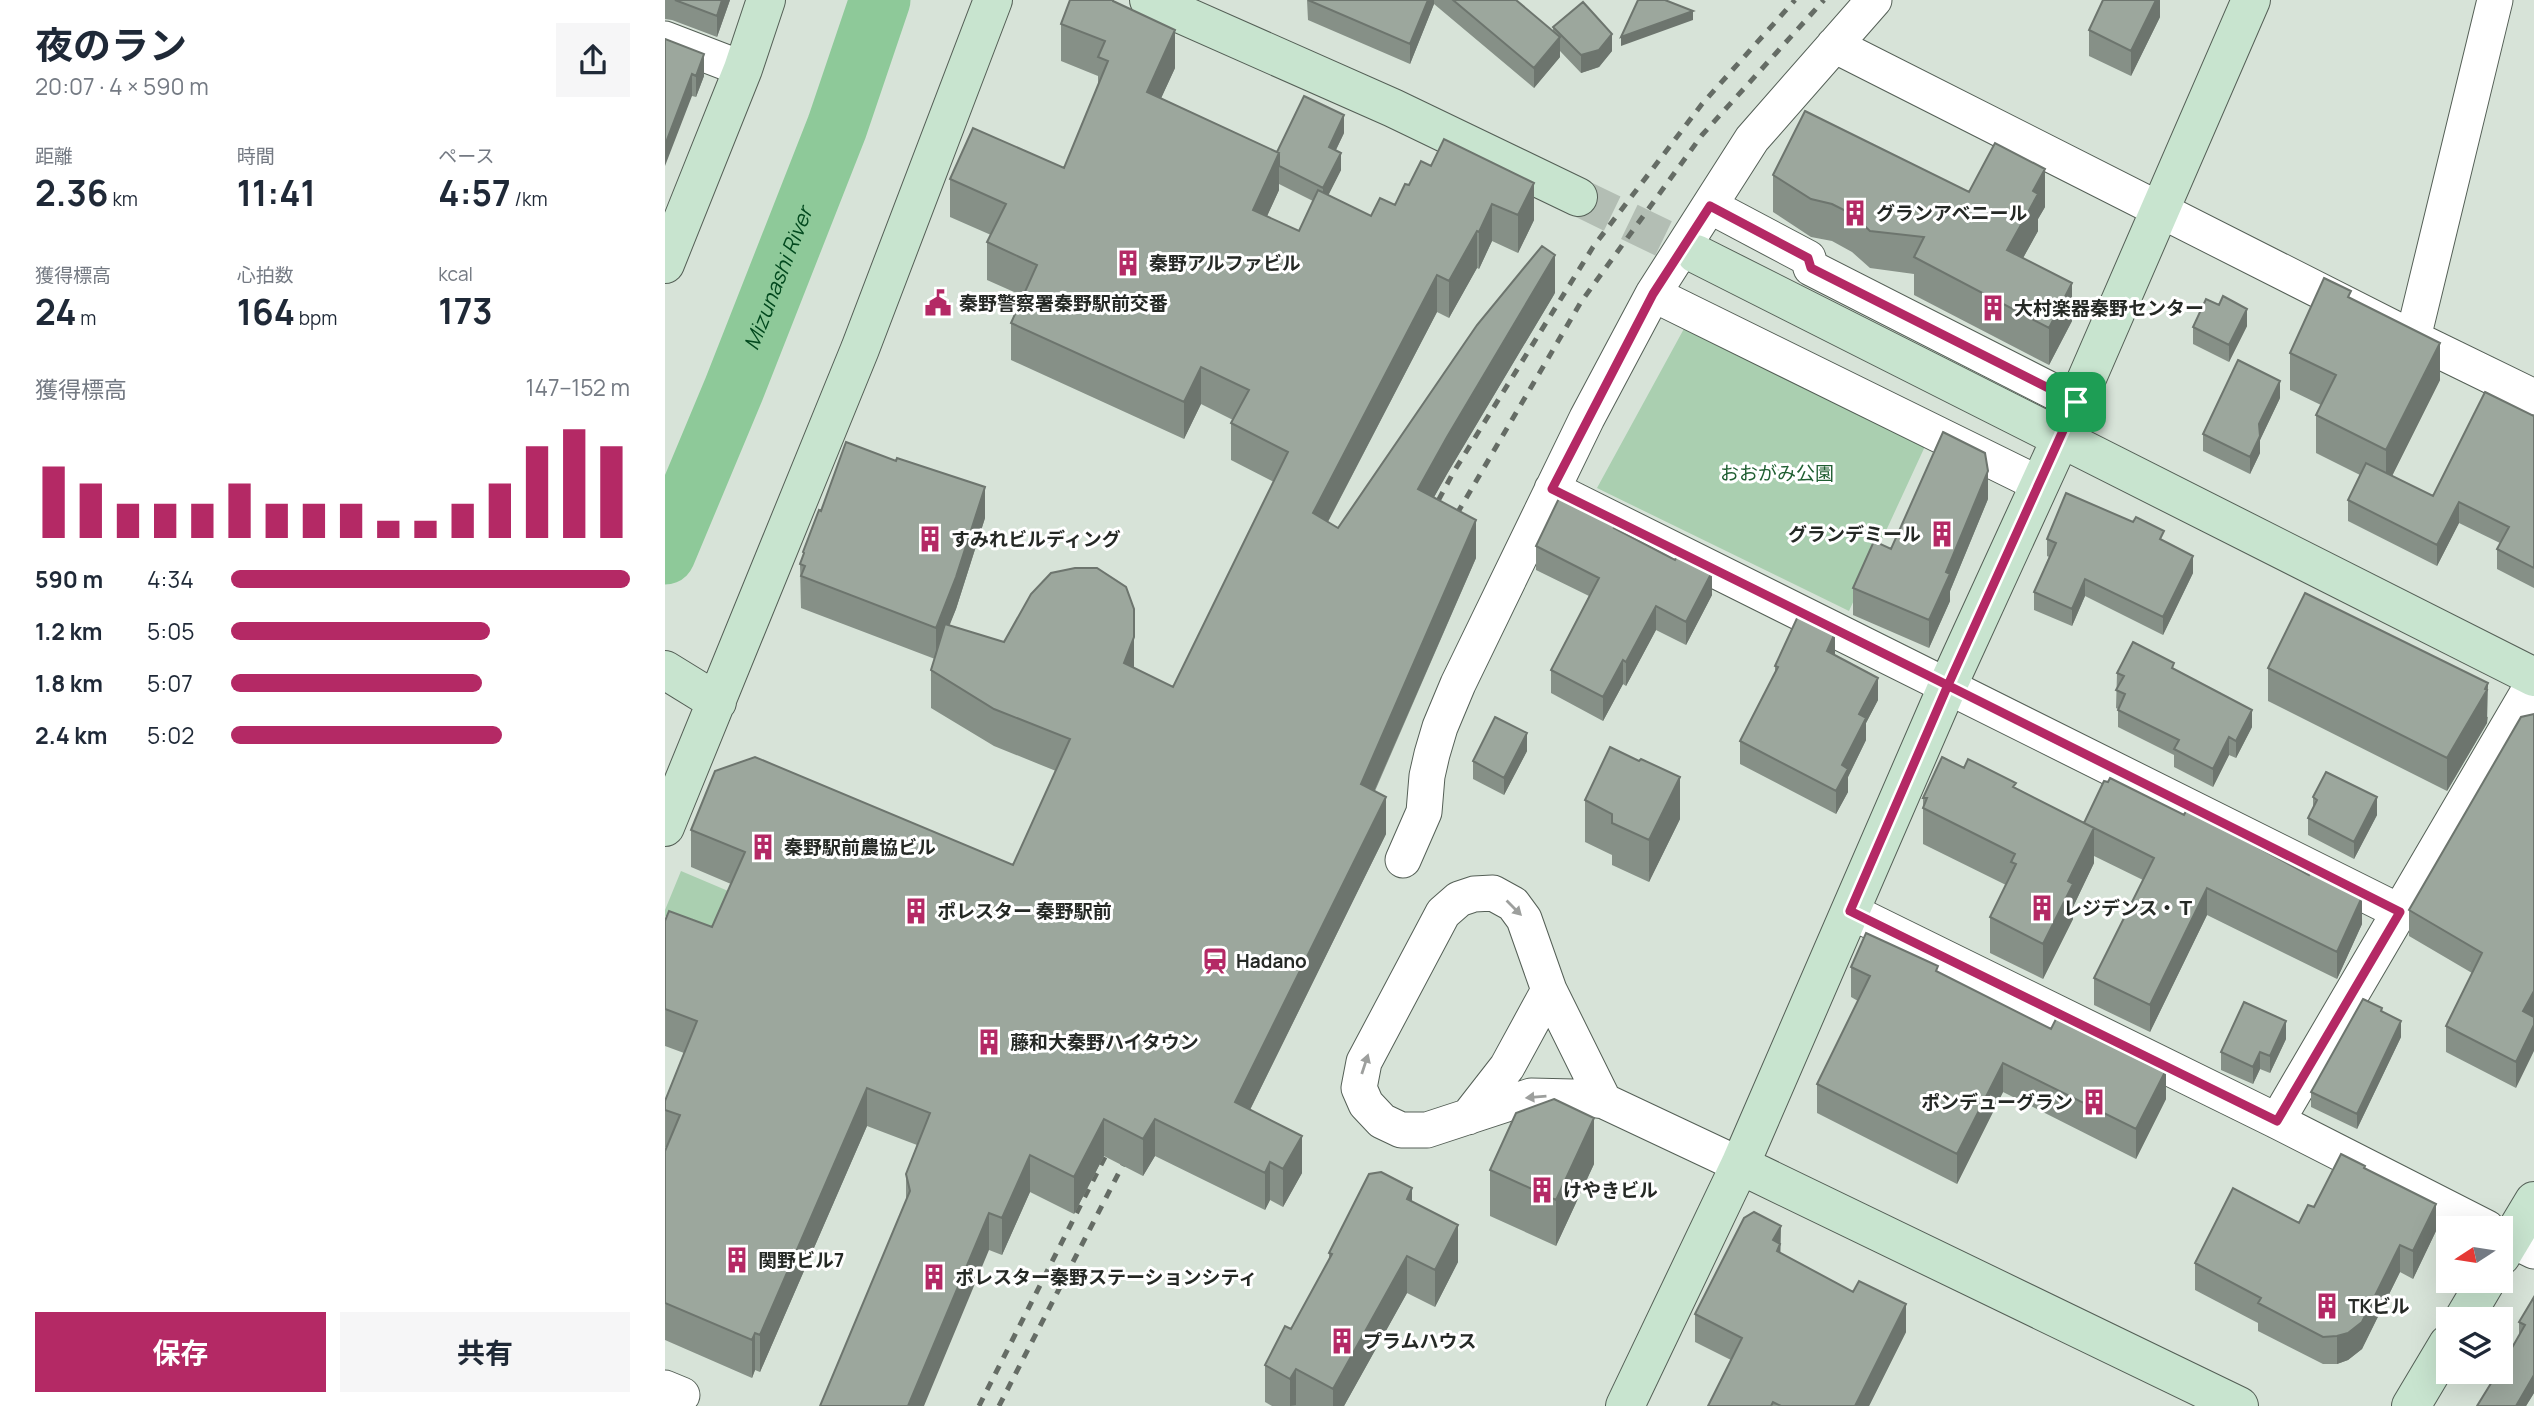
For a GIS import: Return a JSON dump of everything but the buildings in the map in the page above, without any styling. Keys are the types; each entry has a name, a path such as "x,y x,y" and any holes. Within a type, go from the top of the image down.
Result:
{"street":[{"path":"665,264 743,69 767,0"},
{"path":"665,827 692,686 860,349 993,0"},
{"path":"1149,0 1393,108 1578,197"},
{"path":"1403,860 1424,812 1427,776 1440,727 1458,684 1552,489 1653,294 1752,139 1874,0"},
{"path":"1625,1406 1740,1164 1948,685 2061,439 2251,0"},
{"path":"2413,338 2495,0"},
{"path":"665,39 743,69"},
{"path":"1834,45 2534,397"},
{"path":"1710,206 1808,258 1811,268 2076,402"},
{"path":"1696,254 2534,677"},
{"path":"1653,294 2039,484"},
{"path":"1552,489 2400,912"},
{"path":"2277,1121 2534,682"},
{"path":"1604,1101 1549,990 1524,919 1513,904 1493,893 1474,894 1459,899 1443,913 1363,1062 1359,1088 1366,1104 1382,1121 1401,1130 1427,1130 1531,1096 1604,1101 2239,1406"},
{"path":"1850,911 2277,1121 2457,1216"},
{"path":"1468,1116 1507,1067 1549,990"},
{"path":"2513,1232 2534,1200"},
{"path":"2411,1406 2436,1364"},
{"path":"665,1388 682,1395 674,1406"}],"green space":[{"name":"おおがみ公園","path":"1686,325 1927,442 1849,611 1597,488"},
{"path":"681,871 740,896 720,939 665,916"}],"waterway":[{"name":"Mizunashi River","path":"665,554 734,389 837,127 880,0"}],"tunnel":[{"path":"1578,197 1696,254"}],"railway":[{"path":"1430,516 1453,473 1593,247 1702,104 1795,0"},
{"path":"1448,529 1581,302 1702,135 1824,0"},
{"path":"979,1406 1113,1141"},
{"path":"999,1406 1131,1149"}],"place":[{"name":"グランアベニール","path":"1855,213"},
{"name":"秦野アルファビル","path":"1128,263"},
{"name":"秦野警察署秦野駅前交番","path":"938,303"},
{"name":"大村楽器秦野センター","path":"1993,308"},
{"name":"グランデミール","path":"1942,534"},
{"name":"すみれビルディング","path":"930,539"},
{"name":"秦野駅前農協ビル","path":"763,847"},
{"name":"レジデンス・Ｔ","path":"2042,908"},
{"name":"ポレスター 秦野駅前","path":"916,911"},
{"name":"Hadano","path":"1215,961"},
{"name":"藤和大秦野ハイタウン","path":"989,1042"},
{"name":"ポンデューグラン","path":"2094,1102"},
{"name":"けやきビル","path":"1542,1190"},
{"name":"関野ビル7","path":"737,1260"},
{"name":"ポレスター秦野ステーションシティ","path":"934,1277"},
{"name":"TKビル","path":"2327,1306"},
{"name":"プラムハウス","path":"1342,1341"}],"route":[{"path":"2076,402 1811,268 1808,258 1710,206 1653,294 1552,489 1948,685 2400,912 2277,1121 1850,911 1948,685 2076,402"}]}
